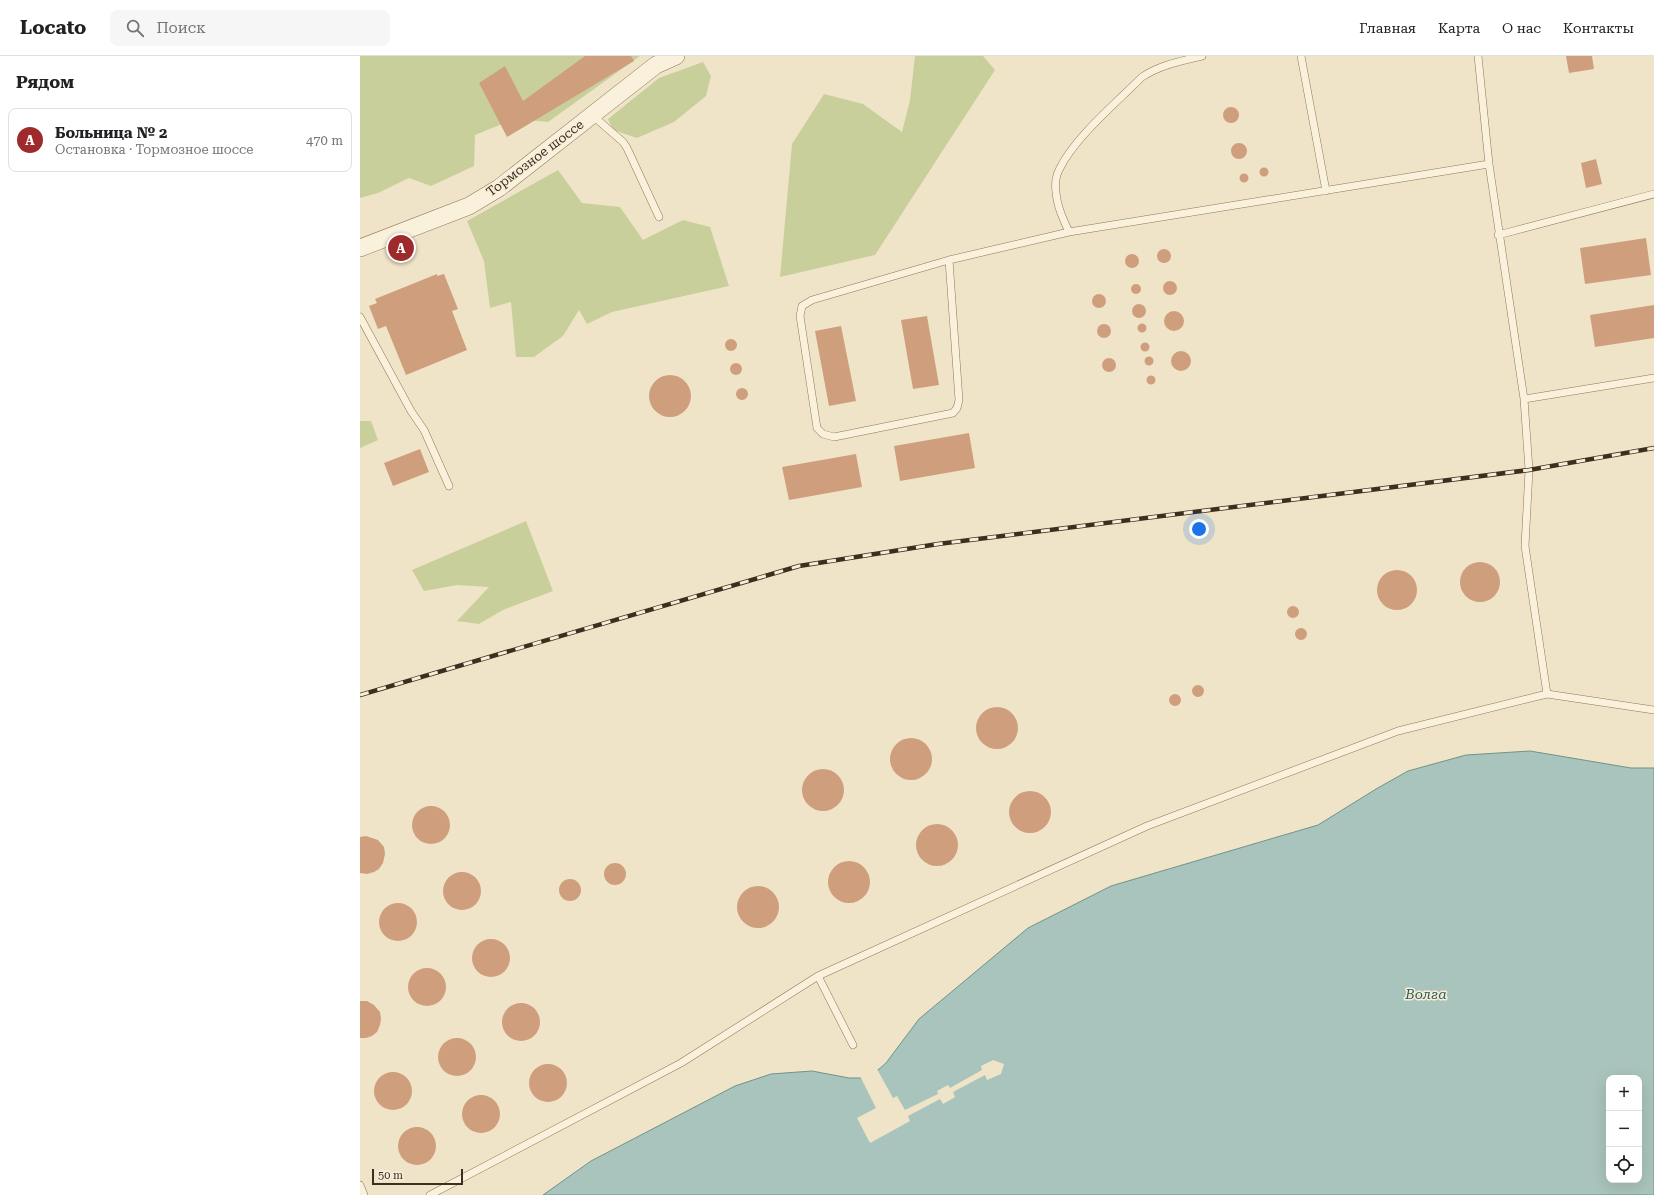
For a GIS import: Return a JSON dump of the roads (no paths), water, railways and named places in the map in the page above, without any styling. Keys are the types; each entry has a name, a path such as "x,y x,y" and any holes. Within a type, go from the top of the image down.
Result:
{"street":[{"name":"Тормозное шоссе","path":"360,248 469,206 499,188 656,65 676,56"}],"lane":[{"path":"1069,232 1058,207 1056,186 1059,171 1076,144 1142,77 1159,67 1202,56"},
{"path":"1301,56 1326,191"},
{"path":"1478,56 1498,234 1524,399 1529,470 1525,546 1546,694"},
{"path":"592,115 627,148 659,217"},
{"path":"949,260 959,400 957,408 953,413 834,437 823,434 817,428 800,316 802,306 812,300 949,260 1069,232 1489,164"},
{"path":"1498,234 1654,194"},
{"path":"360,317 424,430 450,486"},
{"path":"1524,399 1654,378"},
{"path":"430,1195 681,1062 818,976 1147,826 1398,731 1546,694 1654,710"},
{"path":"818,976 853,1044"},
{"path":"360,1185 364,1195"}],"water":[{"name":"Волга","path":"1530,751 1631,768 1654,768 1654,1195 543,1195 591,1161 735,1086 771,1074 812,1071 849,1078 861,1078 878,1070 886,1063 919,1019 1028,928 1111,886 1318,825 1408,771 1466,755"}],"railway":[{"path":"360,695 799,566 938,544 1529,470 1654,448"}],"place":[{"name":"Больница № 2","path":"401,248"}]}
